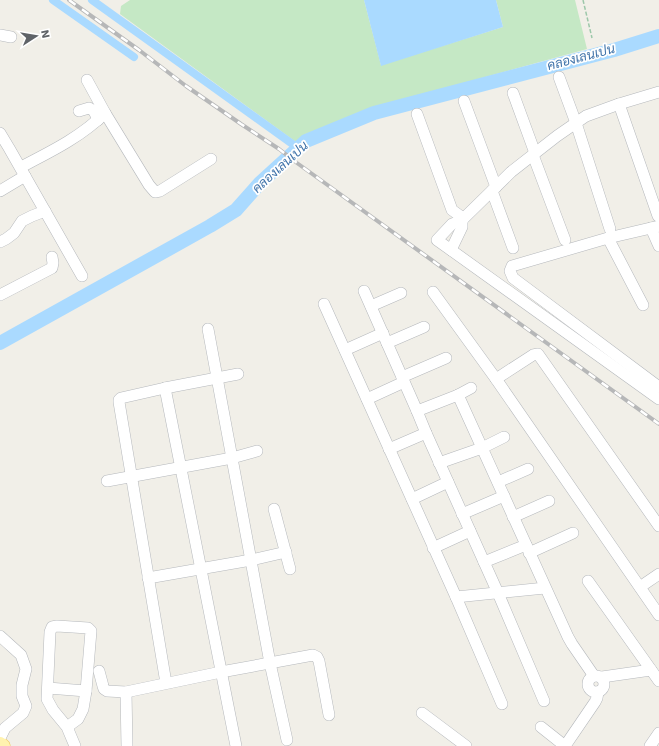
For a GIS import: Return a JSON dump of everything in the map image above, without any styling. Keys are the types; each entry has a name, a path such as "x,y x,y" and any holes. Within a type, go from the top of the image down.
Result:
{"street":[{"path":"559,77 576,123 609,234 643,305"},
{"path":"87,80 101,116 155,192 160,191 211,159"},
{"path":"659,92 586,116 557,136 511,172 462,219 452,224 437,240 659,399"},
{"path":"513,93 565,240"},
{"path":"464,101 513,248"},
{"path":"619,104 656,223 659,246"},
{"path":"79,110 89,108 101,116"},
{"path":"417,114 452,210 462,219 462,227 451,250"},
{"path":"0,191 23,172 69,141 101,116"},
{"path":"0,133 82,276"},
{"path":"0,242 14,233 22,221 45,211"},
{"path":"656,223 609,234 512,266 510,271 513,278 659,387"},
{"path":"0,296 52,268 52,256"},
{"path":"364,291 439,463 498,593 544,701"},
{"path":"433,292 659,614"},
{"path":"371,306 401,293"},
{"path":"324,304 456,597 502,704"},
{"path":"387,343 424,327"},
{"path":"208,329 270,663 287,740"},
{"path":"345,350 382,333"},
{"path":"496,380 533,355 538,354 659,526"},
{"path":"367,399 446,358"},
{"path":"166,684 119,400 121,398 165,388 238,374"},
{"path":"165,388 236,746"},
{"path":"417,411 458,395 471,388"},
{"path":"458,395 527,549 572,644 598,676"},
{"path":"389,448 426,433"},
{"path":"439,463 482,448 504,437"},
{"path":"107,481 232,458 257,451"},
{"path":"498,482 528,469"},
{"path":"412,499 448,482"},
{"path":"462,514 504,496"},
{"path":"513,517 549,501"},
{"path":"274,509 290,569"},
{"path":"434,548 470,531"},
{"path":"484,562 572,533"},
{"path":"148,578 201,570 286,552"},
{"path":"640,587 659,574"},
{"path":"588,581 659,681"},
{"path":"456,597 545,588"},
{"path":"67,727 78,718 82,709 86,691 91,631 88,628 57,626 52,627 50,632 47,698 53,710 67,727 75,746"},
{"path":"0,636 21,655 26,669 22,685 22,696 26,706 23,713 5,728 0,738"},
{"path":"99,671 104,689 107,691 126,692 313,655 317,657 319,661 328,715"},
{"path":"541,727 565,746 597,698 598,692 591,690 588,685 589,679 598,676 651,670"},
{"path":"48,688 86,691"},
{"path":"126,692 127,746"},
{"path":"422,714 466,746"},
{"path":"650,746 659,733"}],"path":[{"path":"583,0 592,38"}],"green space":[{"path":"130,0 364,0 381,65 503,27 496,0 575,0 587,49 402,100 347,118 296,142 120,14 121,6"}],"water":[{"path":"364,0 496,0 503,27 381,66"}],"waterway":[{"path":"53,0 134,57"},
{"path":"92,0 298,148"},
{"name":"คลองเลนเปน","path":"0,343 236,210 260,183 306,141 374,113 614,50 659,36"}],"railway":[{"path":"69,0 186,86 279,149 659,424"}]}
